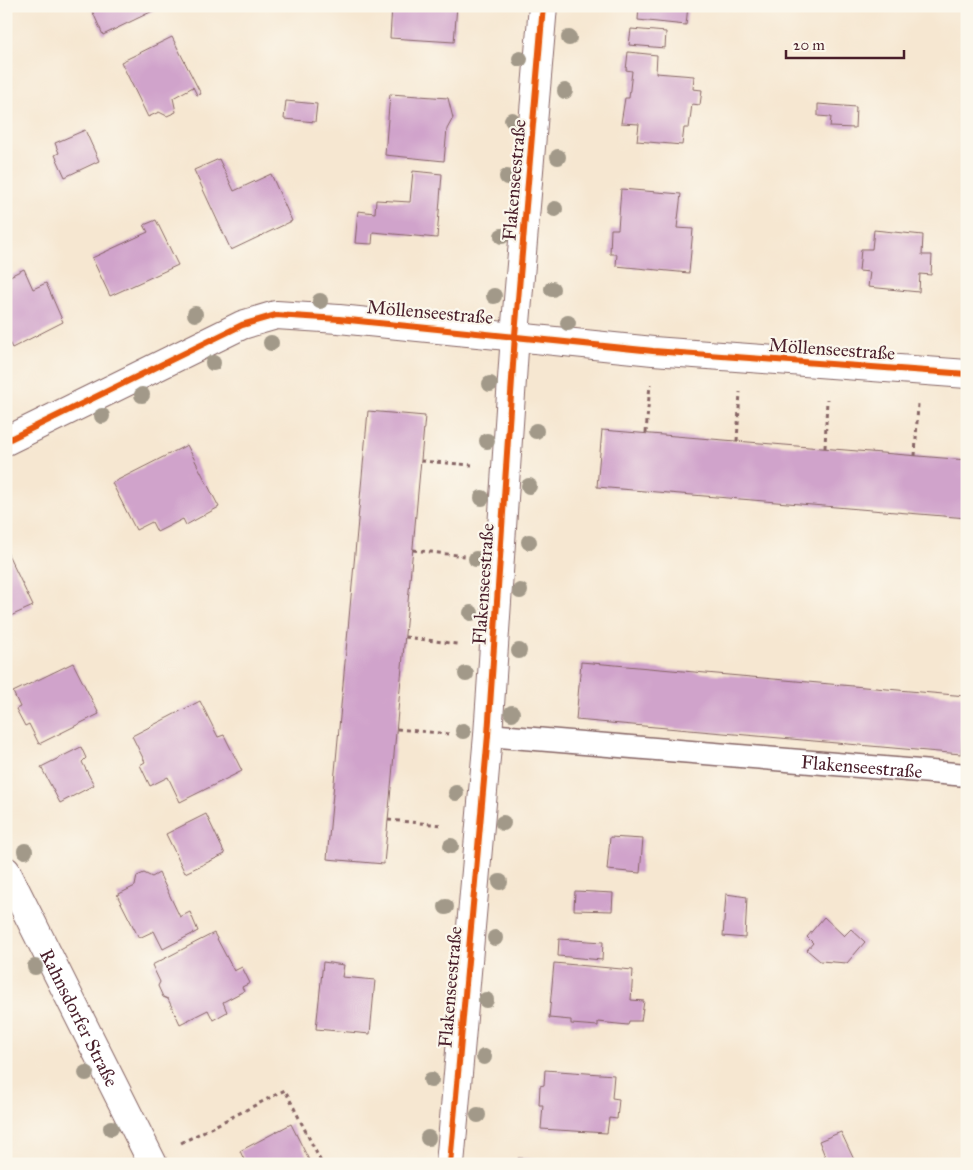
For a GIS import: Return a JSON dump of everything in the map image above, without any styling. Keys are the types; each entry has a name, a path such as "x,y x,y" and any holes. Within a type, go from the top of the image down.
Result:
{"street":[{"name":"Flakenseestraße","path":"450,1164 488,735 515,335 543,6"},
{"name":"Möllenseestraße","path":"6,441 242,326 276,315 515,335 555,342 633,349 967,374"},
{"name":"Rahnsdorfer Straße","path":"6,871 152,1164"}],"lane":[{"name":"Flakenseestraße","path":"488,735 967,775"}],"path":[{"path":"646,434 650,378"},
{"path":"737,441 740,387"},
{"path":"825,448 828,394"},
{"path":"915,456 918,396"},
{"path":"421,461 472,466"},
{"path":"413,550 465,556"},
{"path":"405,637 457,644"},
{"path":"397,729 450,734"},
{"path":"388,820 442,826"},
{"path":"180,1143 285,1090 322,1164"}],"building":[{"path":"90,6 163,6 103,35"},
{"path":"392,6 457,6 454,42 390,38"},
{"path":"639,6 688,6 686,25 638,20"},
{"path":"631,29 666,32 665,48 629,45"},
{"path":"172,37 201,94 197,95 193,87 173,98 176,112 167,116 159,112 148,117 121,62"},
{"path":"628,52 657,55 656,73 694,76 693,89 702,90 700,105 692,104 689,128 684,128 682,145 637,141 639,124 621,123 625,98 629,98 632,71 626,70"},
{"path":"390,94 448,98 453,118 447,129 444,161 385,155"},
{"path":"286,101 317,104 315,122 284,119"},
{"path":"818,104 856,107 855,128 830,127 831,117 818,116"},
{"path":"85,130 99,161 65,177 55,155 59,153 55,143"},
{"path":"219,159 234,191 271,174 292,221 231,250 194,170"},
{"path":"413,171 442,174 437,238 373,232 372,244 355,243 358,211 375,213 376,200 410,202"},
{"path":"621,189 681,194 677,228 693,229 689,273 616,266 617,254 610,254 611,229 618,229"},
{"path":"156,220 178,265 110,296 92,258 148,232 144,225"},
{"path":"874,230 923,235 922,255 932,255 931,275 920,274 919,292 868,287 870,272 859,271 861,249 872,249"},
{"path":"24,269 33,289 46,283 63,322 12,348 6,336 6,278"},
{"path":"368,411 425,416 384,864 327,859"},
{"path":"602,430 967,460 967,518 597,487"},
{"path":"187,445 219,507 186,525 183,519 157,532 152,522 136,530 112,483"},
{"path":"6,550 33,606 6,618"},
{"path":"581,662 966,696 961,754 576,720"},
{"path":"73,663 99,714 39,744 29,724 25,726 16,709 20,707 13,692"},
{"path":"200,701 218,737 224,735 242,771 180,802 168,777 150,786 140,765 145,762 132,736"},
{"path":"81,747 86,758 82,762 94,785 60,803 41,767"},
{"path":"206,814 225,854 185,873 166,834"},
{"path":"610,837 643,839 640,873 607,870"},
{"path":"144,873 152,877 159,873 180,917 190,912 198,931 163,949 154,931 139,938 117,895 135,886 137,876"},
{"path":"575,891 613,893 612,911 574,910"},
{"path":"726,894 747,897 745,938 723,936"},
{"path":"824,917 844,936 851,929 865,942 847,963 820,961 807,950 813,943 807,937"},
{"path":"214,933 234,971 242,967 250,983 242,987 244,991 223,1002 227,1012 213,1020 208,1010 180,1024 168,999 163,997 158,986 160,982 152,965"},
{"path":"559,939 603,942 602,960 558,956"},
{"path":"323,962 344,965 342,977 375,980 370,1034 316,1029"},
{"path":"554,963 633,970 631,1000 644,1001 641,1021 629,1021 628,1025 598,1022 598,1026 571,1024 571,1020 549,1018"},
{"path":"545,1070 614,1075 612,1098 619,1099 617,1119 609,1118 607,1133 541,1129 543,1105 539,1105 540,1086 544,1085"},
{"path":"291,1124 311,1164 246,1164 240,1151"},
{"path":"841,1132 856,1164 828,1164 819,1141"},
{"path":"518,1158 574,1162 574,1164 517,1164"}],"cycle path":[{"path":"450,1164 488,735 515,335 543,6"},
{"path":"6,441 242,325 276,315 339,319 653,351 967,374"}]}
